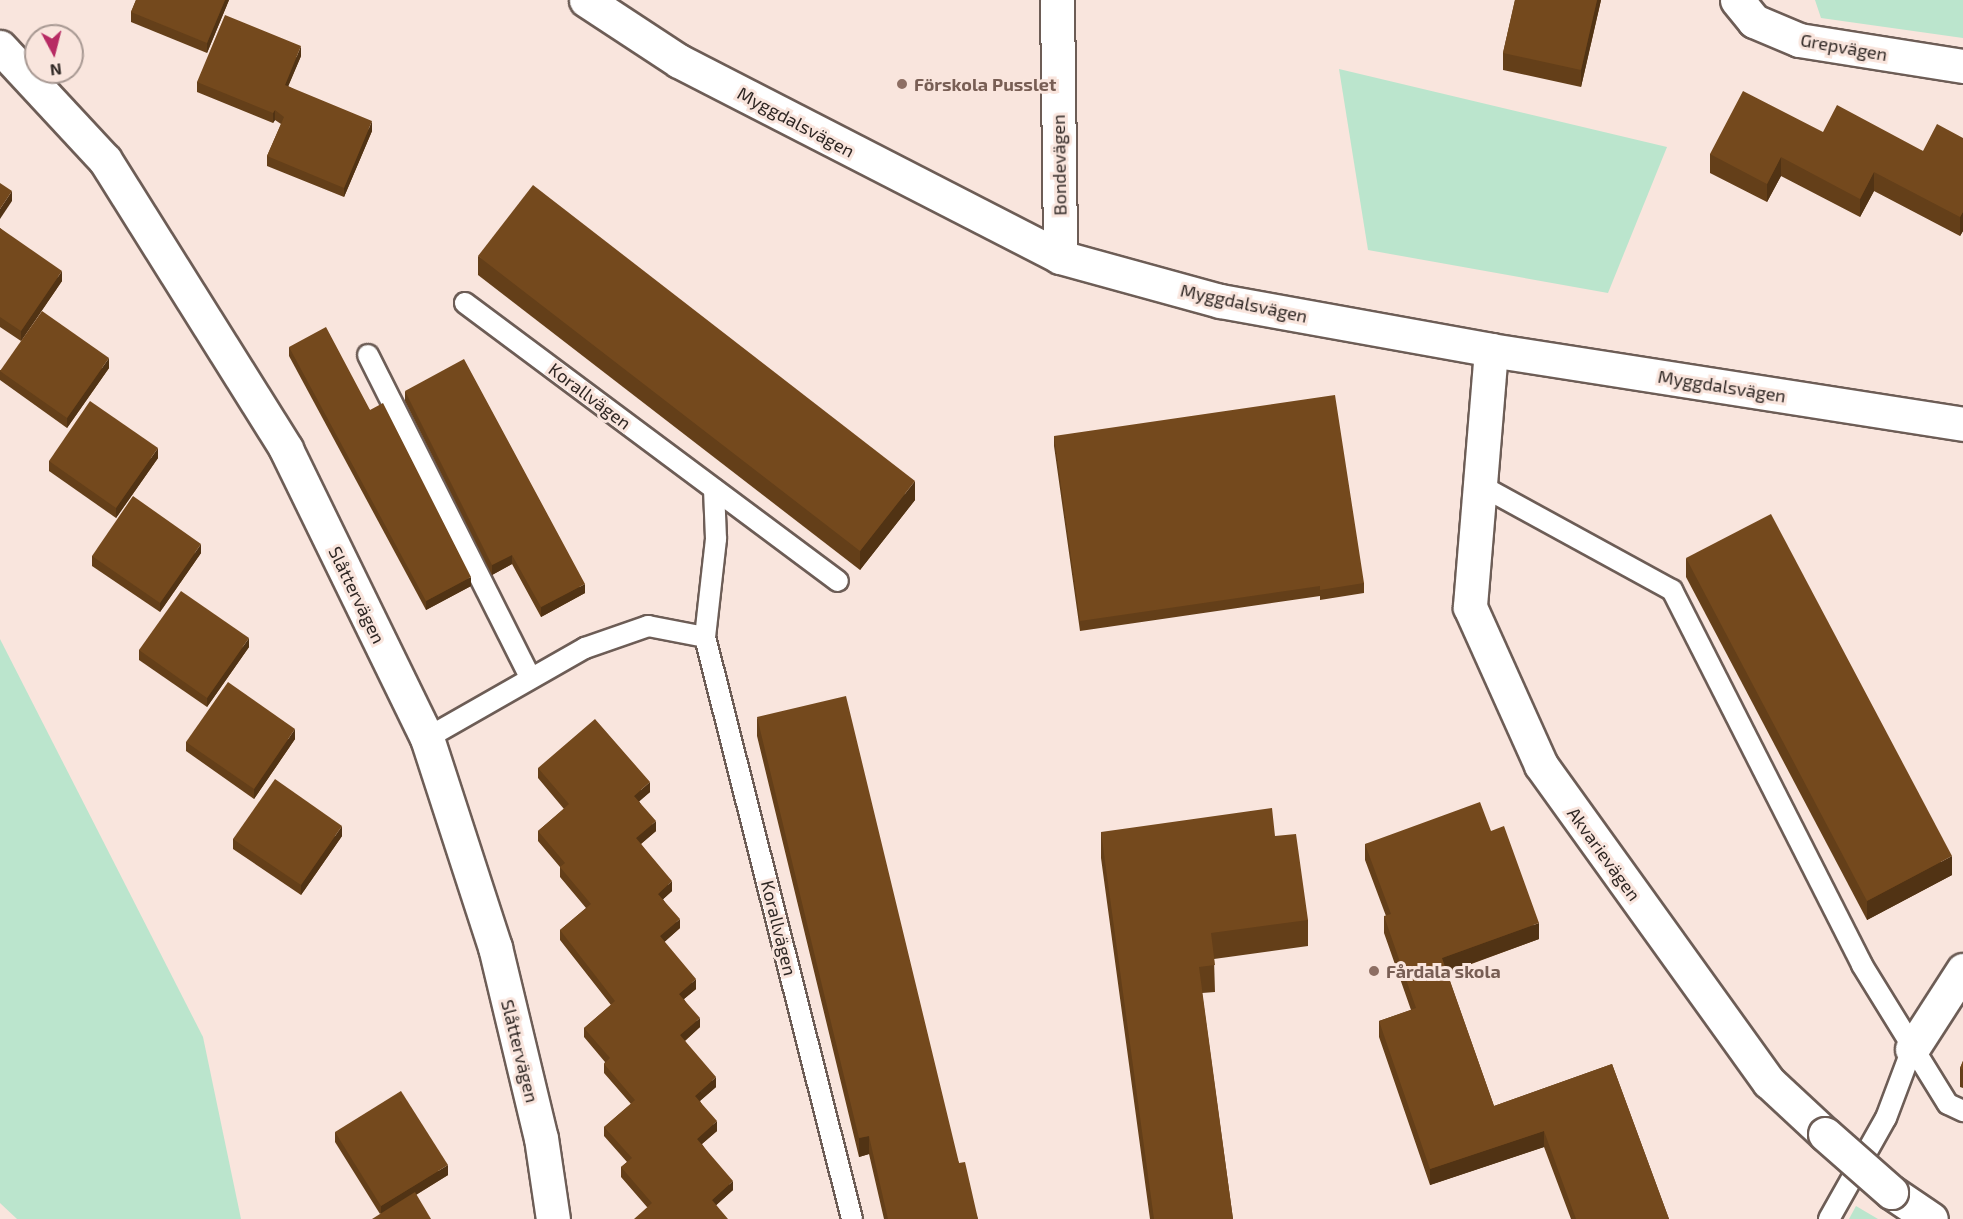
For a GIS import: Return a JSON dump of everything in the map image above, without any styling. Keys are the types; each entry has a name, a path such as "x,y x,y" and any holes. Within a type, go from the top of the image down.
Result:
{"street":[{"name":"Myggdalsvägen","path":"586,0 679,61 1060,258 1220,301 1491,350 1963,424"},
{"name":"Bondevägen","path":"1056,0 1060,258"},
{"name":"Grepvägen","path":"1737,0 1754,21 1799,40 1963,66"},
{"name":"Slåttervägen","path":"0,47 105,160 286,449 427,738 495,947 541,1138 553,1219"},
{"name":"Akvarievägen","path":"1491,350 1470,607 1541,765 1769,1082 1891,1192 1931,1219"},
{"path":"1912,1049 1963,970"}],"lane":[{"name":"Korallvägen","path":"465,303 838,581"},
{"path":"368,355 530,677"},
{"path":"1480,485 1672,590 1862,965 1948,1104 1963,1111"},
{"name":"Korallvägen","path":"714,489 716,539 705,637 852,1219"},
{"path":"427,738 530,677 585,648 648,626 705,637"},
{"path":"1829,1219 1886,1118 1912,1049"}],"green space":[{"path":"1815,0 1963,0 1963,38 1821,18"},
{"path":"1339,69 1667,147 1608,293 1368,250"},
{"path":"0,639 203,1037 241,1219 17,1219 0,1203"},
{"path":"1856,1206 1878,1219 1849,1219"}],"building":[{"path":"136,0 225,0 207,43 131,12"},
{"path":"1515,0 1597,0 1581,70 1503,53"},
{"path":"225,15 301,46 285,85 372,121 344,188 267,156 284,117 275,110 273,113 197,82"},
{"path":"1743,91 1823,132 1837,105 1923,151 1937,124 1963,138 1963,212 1960,217 1874,172 1860,199 1781,157 1767,184 1710,154"},
{"path":"0,183 12,191 0,209"},
{"path":"533,185 915,481 860,551 478,256"},
{"path":"0,228 62,271 21,331 0,317"},
{"path":"42,311 109,358 67,418 0,371"},
{"path":"326,327 370,410 383,403 471,577 426,601 289,347"},
{"path":"464,359 585,584 541,607 512,555 492,565 405,391"},
{"path":"1335,395 1364,583 1320,590 1320,586 1080,621 1054,436"},
{"path":"90,401 158,448 116,508 49,461"},
{"path":"133,496 201,544 160,603 92,556"},
{"path":"1771,514 1952,856 1867,901 1686,558"},
{"path":"181,591 249,638 207,698 139,650"},
{"path":"228,682 295,729 254,789 186,742"},
{"path":"846,696 959,1163 965,1162 978,1219 888,1219 869,1136 859,1138 757,717"},
{"path":"595,719 650,782 634,796 656,821 636,838 672,881 658,894 680,919 660,936 696,979 679,994 700,1018 680,1035 716,1077 695,1096 717,1121 697,1139 733,1181 712,1200 728,1219 634,1219 652,1203 621,1167 632,1158 604,1127 635,1100 604,1064 610,1058 584,1028 615,1001 560,930 591,904 560,867 565,863 538,831 569,804 538,768"},
{"path":"275,779 342,826 301,885 233,839"},
{"path":"1480,802 1491,831 1504,826 1539,923 1442,958 1494,1106 1612,1064 1669,1219 1576,1219 1544,1131 1430,1169 1379,1021 1416,1008 1384,916 1391,914 1365,844"},
{"path":"1272,808 1275,836 1296,834 1308,920 1211,933 1215,965 1199,967 1233,1219 1154,1219 1101,832"},
{"path":"401,1091 448,1165 381,1206 335,1132"},
{"path":"415,1192 431,1219 372,1219"}],"place":[{"name":"Förskola Pusslet","path":"902,84"},
{"name":"Fårdala skola","path":"1374,971"}]}
